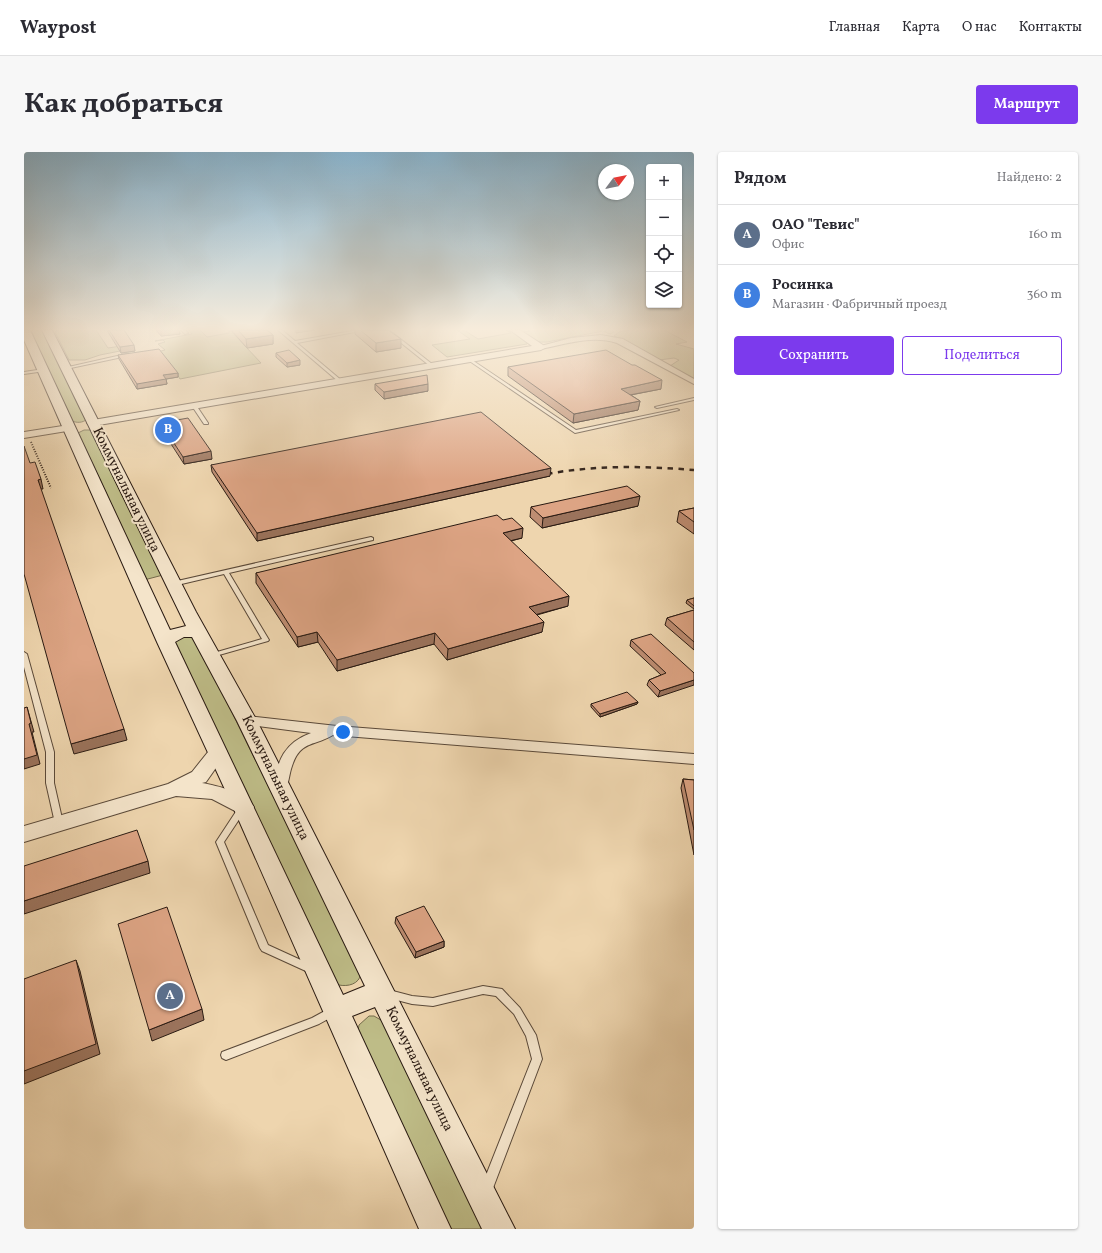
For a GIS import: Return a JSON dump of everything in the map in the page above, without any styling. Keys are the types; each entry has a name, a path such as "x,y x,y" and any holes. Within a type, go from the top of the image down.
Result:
{"main road":[{"name":"Коммунальная улица","path":"48,380 155,618 244,807 435,1229"},
{"name":"Коммунальная улица","path":"72,380 187,612 200,633 247,721 499,1229"},
{"path":"69,428 93,423"},
{"path":"155,618 164,622 176,622 184,617 187,612"},
{"path":"166,642 176,633 185,631 200,633"},
{"path":"336,1010 381,992"}],"street":[{"path":"93,423 343,380"},
{"path":"26,435 69,428"},
{"path":"247,721 337,731 694,759"},
{"path":"280,789 283,766 288,755 298,745 306,740 337,731"},
{"path":"24,834 174,789 199,777 218,752"},
{"path":"174,789 207,790 219,793 244,807"}],"lane":[{"path":"500,380 575,432 677,410"},
{"path":"657,407 694,399"},
{"path":"194,406 206,423"},
{"path":"174,584 371,538"},
{"path":"212,655 266,640 226,573"},
{"path":"24,654 50,752 50,783 59,823"},
{"path":"244,807 220,842 265,948 318,972"},
{"path":"381,992 412,1000 433,1002 484,990 499,992 517,1011 531,1035 537,1060 483,1197"},
{"path":"226,1055 315,1021 336,1010"}],"path":[{"path":"26,435 51,488"}],"shaded area":[{"path":"53,380 68,380 87,419 80,422 72,421"},
{"path":"84,430 92,430 163,575 144,580 78,433"},
{"path":"184,635 195,638 359,969 360,977 353,984 335,984 173,640"},
{"path":"369,1016 374,1016 386,1023 488,1229 448,1229 358,1031 359,1025"}],"building":[{"path":"135,380 159,380 137,384"},
{"path":"397,380 428,380 428,384 384,392 375,384"},
{"path":"527,380 661,380 621,389 640,401 574,414"},
{"path":"481,412 551,468 257,533 211,465"},
{"path":"188,418 211,451 183,457 161,423"},
{"path":"24,446 30,463 35,462 41,479 38,480 124,729 71,744 24,574"},
{"path":"627,486 640,496 543,518 531,507"},
{"path":"694,508 694,522 679,511"},
{"path":"497,515 503,520 512,518 523,528 503,533 569,596 529,607 544,622 448,649 435,633 337,660 317,632 297,637 256,573"},
{"path":"694,598 694,606 687,600"},
{"path":"694,610 694,642 667,618"},
{"path":"651,634 694,673 694,680 660,691 649,680 666,673 631,640"},
{"path":"627,692 638,702 600,714 591,704"},
{"path":"27,707 31,723 29,724 37,755 24,759 24,708"},
{"path":"683,779 694,780 694,830"},
{"path":"137,830 148,861 24,901 24,866"},
{"path":"424,906 444,941 416,952 396,917"},
{"path":"167,907 202,1009 149,1030 118,924"},
{"path":"76,960 96,1044 24,1071 24,979"}],"railway":[{"path":"547,474 584,469 620,467 694,470"}],"place":[{"name":"Росинка","path":"168,430"},
{"name":"ОАО \"Тевис\"","path":"170,996"}]}
